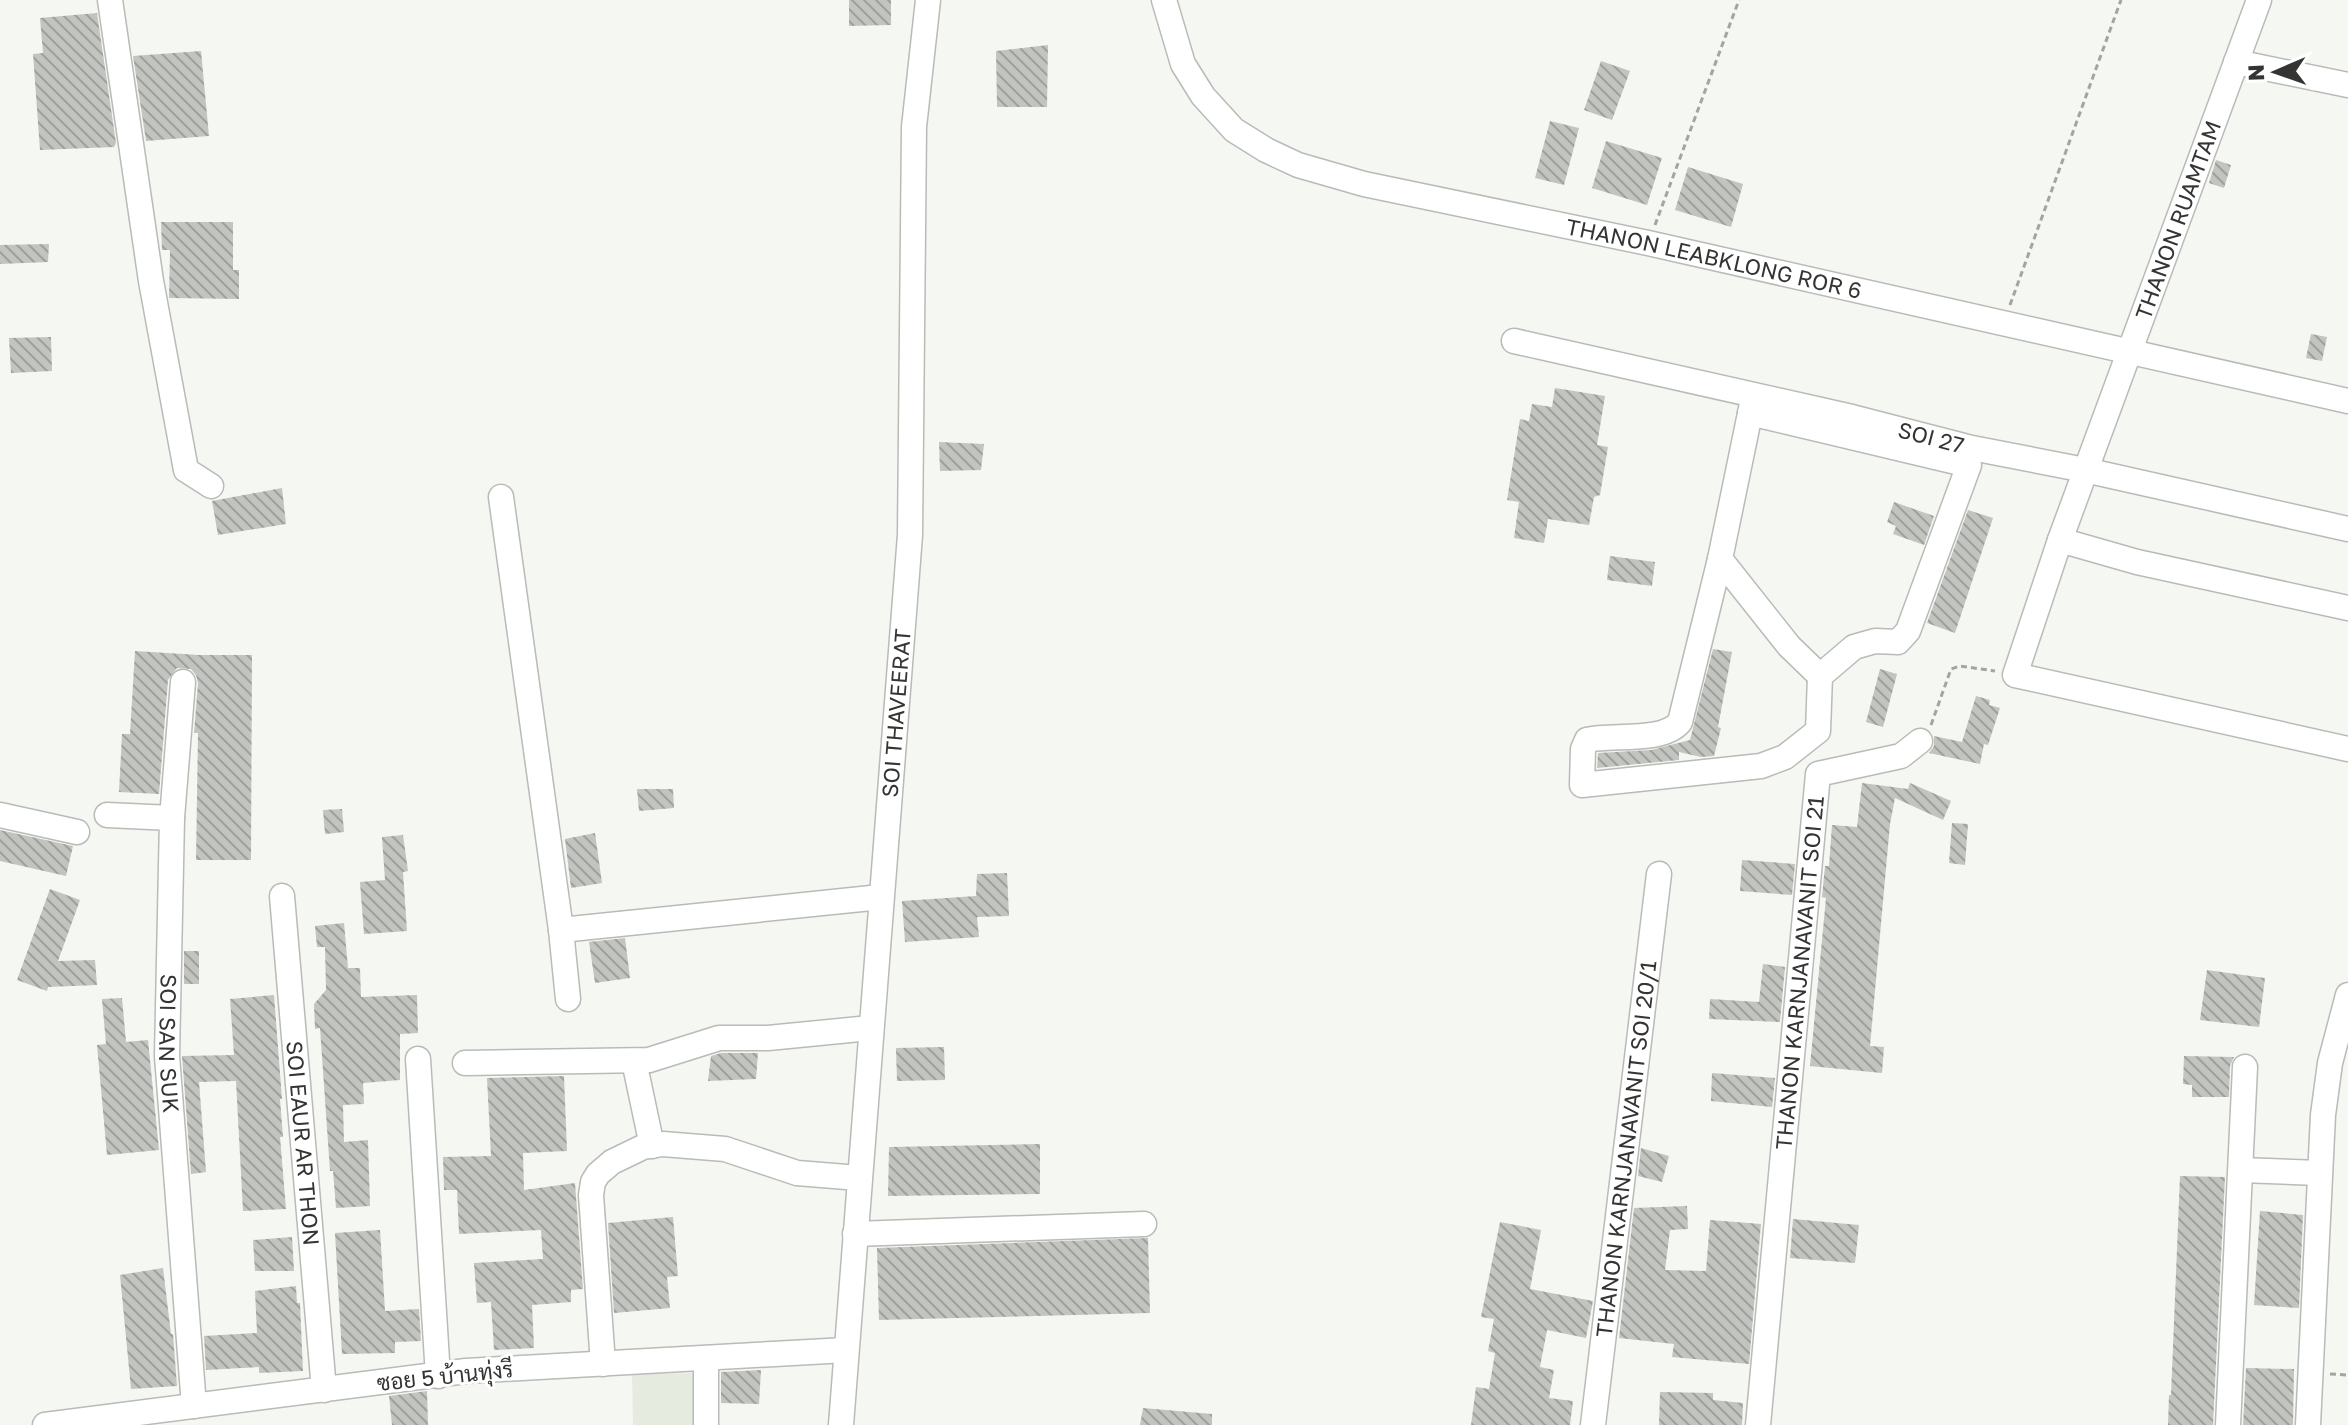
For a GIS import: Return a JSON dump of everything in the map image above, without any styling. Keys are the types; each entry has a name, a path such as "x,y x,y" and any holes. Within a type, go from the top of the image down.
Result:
{"street":[{"path":"110,0 151,281 186,470 211,486"},
{"name":"SOI THAVEERAT","path":"841,1425 910,535 914,127 928,0"},
{"name":"THANON LEABKLONG ROR 6","path":"1164,0 1183,64 1203,96 1234,130 1298,165 1364,184 1648,243 2348,401"},
{"name":"THANON RUAMTAM","path":"2015,675 2085,470 2259,0"},
{"path":"2236,62 2348,85"},
{"name":"SOI 27","path":"1514,341 1752,404 2085,470 2348,529"},
{"path":"1818,731 1785,757 1761,766 1582,785 1583,749 1587,740 1659,734 1672,730 1680,722 1720,559 1752,404 1969,465 1903,638 1898,642 1875,641 1854,647 1820,676 1818,774"},
{"path":"501,497 568,999"},
{"path":"2060,540 2137,562 2348,608"},
{"path":"1720,559 1789,646 1820,676"},
{"path":"2015,675 2348,749"},
{"name":"SOI SAN SUK","path":"183,682 172,818 167,1056 208,1411"},
{"name":"THANON KARNJANAVANIT SOI 21","path":"1758,1425 1818,774 1901,756 1920,741"},
{"path":"0,815 77,832"},
{"path":"107,815 172,818"},
{"name":"THANON KARNJANAVANIT SOI 20/1","path":"1593,1425 1659,874"},
{"name":"SOI EAUR AR THON","path":"282,896 324,1390"},
{"path":"561,930 881,897"},
{"path":"2308,1425 2319,1173 2330,1063 2348,995"},
{"path":"465,1063 634,1061 661,1058 695,1043 719,1038 768,1038 870,1028"},
{"path":"418,1059 438,1376"},
{"path":"634,1061 652,1146"},
{"path":"2228,1425 2245,1067"},
{"path":"603,1364 591,1195 598,1174 612,1162 643,1147 663,1144 725,1149 797,1173 859,1178"},
{"path":"2241,1170 2319,1173"},
{"path":"855,1234 1144,1224"},
{"name":"ซอย 5 บ้านทุ่งรี","path":"45,1425 208,1411 324,1390 466,1371 846,1350"},
{"path":"706,1359 706,1425"}],"path":[{"path":"1648,243 1739,0"},
{"path":"2003,324 2121,0"},
{"path":"1920,741 1930,728 1951,669 1960,666 2015,675"}],"shaded area":[{"path":"700,1373 701,1425 633,1425 632,1374"}],"building":[{"path":"849,0 891,0 891,25 849,26"},
{"path":"97,13 116,143 114,147 40,150 33,54 43,53 40,18"},
{"path":"1048,45 1047,107 997,107 996,51"},
{"path":"201,51 209,136 146,141 133,56"},
{"path":"1601,61 1630,71 1612,120 1584,110"},
{"path":"1550,121 1579,128 1564,185 1535,178"},
{"path":"1606,141 1662,158 1647,205 1592,188"},
{"path":"2216,160 2231,165 2224,188 2209,183"},
{"path":"1688,167 1743,184 1731,227 1675,210"},
{"path":"161,222 233,222 233,270 239,270 239,299 169,298 170,250 162,250"},
{"path":"49,244 48,262 0,264 0,245"},
{"path":"2311,334 2327,337 2322,361 2306,358"},
{"path":"51,337 52,371 11,373 9,338"},
{"path":"1555,388 1605,396 1597,445 1608,447 1600,495 1594,497 1589,525 1548,519 1544,543 1514,538 1519,502 1507,500 1520,419 1529,421 1532,404 1552,407"},
{"path":"939,442 984,444 981,470 940,471"},
{"path":"282,488 286,524 218,535 212,501"},
{"path":"1894,502 1934,516 1924,545 1893,534 1896,526 1887,522"},
{"path":"1968,510 1993,518 1955,633 1927,623"},
{"path":"1610,556 1655,562 1652,586 1607,580"},
{"path":"1713,649 1732,652 1714,756 1701,757 1679,752 1679,760 1597,768 1598,753 1651,750 1690,740"},
{"path":"135,651 252,655 251,860 196,860 198,733 194,733 198,683 191,669 177,668 168,680 159,794 119,792 122,734 130,734"},
{"path":"1880,669 1897,674 1883,727 1866,722"},
{"path":"1976,696 1990,700 1989,705 2000,708 1988,745 1984,744 1980,764 1929,753 1934,746 1934,736 1962,742"},
{"path":"1862,783 1908,789 1910,783 1951,801 1943,820 1895,798 1870,1046 1884,1047 1882,1073 1810,1066 1826,898 1822,897 1825,866 1829,866 1832,825 1857,827"},
{"path":"637,789 673,789 674,808 639,811"},
{"path":"342,809 344,832 325,834 323,810"},
{"path":"1952,823 1968,824 1965,865 1949,863"},
{"path":"0,830 73,846 66,876 0,861"},
{"path":"595,833 602,883 571,888 565,839"},
{"path":"403,835 408,871 403,872 407,931 364,934 360,882 385,880 382,837"},
{"path":"1742,860 1795,864 1792,895 1740,891"},
{"path":"1007,873 1009,916 977,917 979,937 905,942 902,901 976,896 977,874"},
{"path":"50,889 80,900 58,961 95,960 97,985 48,987 47,991 17,980"},
{"path":"344,923 348,968 360,968 361,997 417,995 418,1033 400,1034 400,1080 363,1083 364,1104 343,1105 344,1142 368,1140 370,1206 336,1208 333,1171 330,1171 320,1028 315,1029 314,1004 326,990 325,947 317,947 315,926"},
{"path":"625,938 630,978 595,983 589,942"},
{"path":"184,951 199,951 199,984 184,984"},
{"path":"1763,964 1785,967 1780,1022 1709,1019 1710,999 1759,1002"},
{"path":"2207,970 2265,978 2259,1027 2200,1020"},
{"path":"274,995 286,1209 243,1211 236,1081 199,1082 206,1172 191,1174 182,1056 234,1055 230,999"},
{"path":"122,998 126,1042 148,1040 159,1150 107,1155 97,1045 106,1044 102,999"},
{"path":"944,1047 945,1080 897,1081 896,1048"},
{"path":"758,1053 756,1079 708,1081 711,1056"},
{"path":"2184,1056 2234,1057 2230,1066 2229,1097 2192,1097 2192,1085 2183,1084"},
{"path":"1712,1073 1775,1078 1772,1107 1711,1101"},
{"path":"564,1076 567,1151 523,1153 524,1190 575,1183 583,1289 571,1290 571,1302 532,1305 534,1348 494,1350 491,1302 477,1303 474,1263 543,1259 541,1230 459,1234 457,1190 444,1190 443,1157 491,1156 487,1078"},
{"path":"1040,1144 1040,1194 888,1196 889,1147"},
{"path":"1641,1148 1669,1156 1662,1182 1638,1176"},
{"path":"2180,1176 2225,1177 2213,1425 2168,1425"},
{"path":"1687,1206 1688,1229 1670,1230 1665,1270 1706,1271 1710,1220 1761,1224 1749,1364 1672,1357 1674,1344 1619,1338 1634,1208"},
{"path":"2260,1211 2303,1215 2299,1308 2254,1305"},
{"path":"673,1217 678,1276 667,1277 670,1308 614,1313 608,1223"},
{"path":"1793,1219 1859,1225 1855,1263 1790,1258"},
{"path":"1500,1222 1541,1230 1530,1289 1593,1301 1586,1338 1547,1330 1540,1367 1554,1370 1549,1398 1573,1401 1570,1425 1471,1425 1476,1387 1489,1389 1495,1353 1488,1351 1494,1319 1481,1317"},
{"path":"380,1230 385,1311 419,1309 421,1341 395,1342 395,1353 342,1354 335,1233"},
{"path":"292,1237 294,1271 255,1271 253,1240"},
{"path":"1148,1238 1150,1313 879,1320 877,1248"},
{"path":"163,1268 177,1386 131,1389 120,1275"},
{"path":"296,1286 297,1303 300,1303 303,1371 259,1373 259,1367 206,1370 204,1336 257,1333 255,1291"},
{"path":"2246,1368 2294,1369 2293,1425 2243,1425"},
{"path":"761,1370 759,1404 721,1403 721,1372"},
{"path":"427,1391 428,1425 392,1425 389,1396"},
{"path":"1660,1392 1713,1393 1713,1400 1743,1403 1742,1425 1659,1425"},
{"path":"1143,1408 1212,1414 1212,1425 1140,1425"}]}
